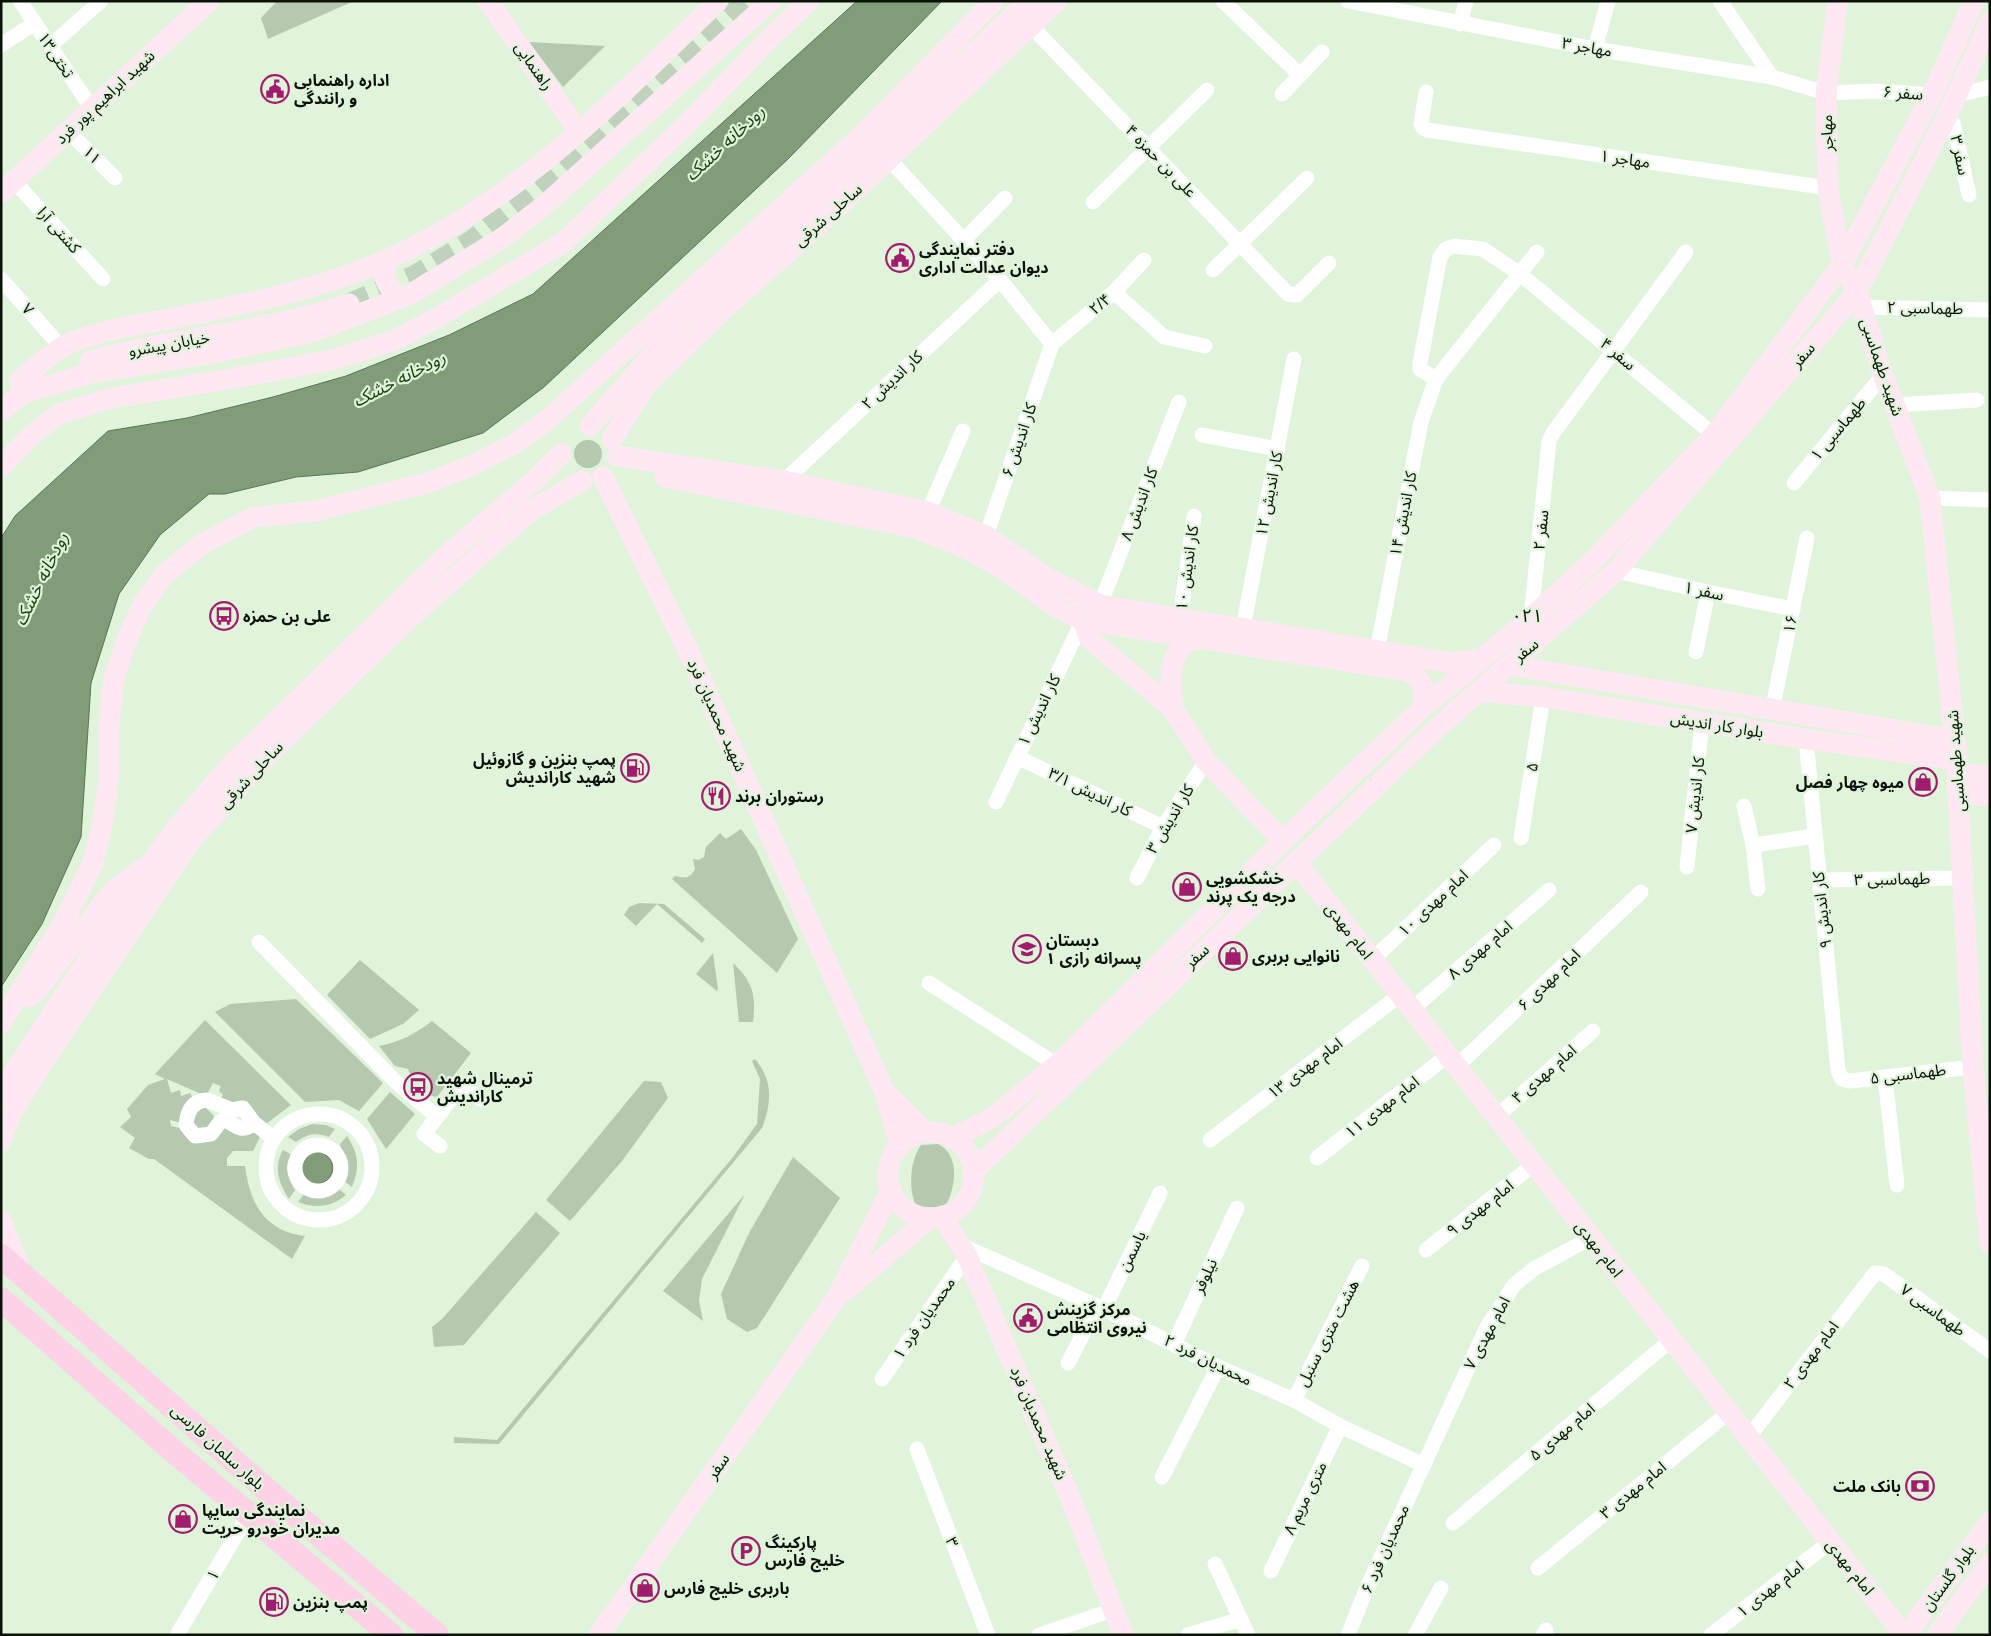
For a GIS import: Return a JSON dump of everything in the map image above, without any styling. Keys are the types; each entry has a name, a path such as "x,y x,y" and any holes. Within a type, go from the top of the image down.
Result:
{"main road":[{"name":"شهید ابراهیم پور فرد","path":"5,187 209,1"},
{"name":"راهنمایی","path":"488,1 579,132"},
{"path":"354,286 388,259 425,242 476,212 579,132 718,1"},
{"path":"22,386 218,352 313,332 402,298 462,264 504,236 546,204 771,1"},
{"path":"1,467 34,433 59,414 111,398 332,360 395,340 437,318 564,242 809,1"},
{"path":"2,1021 62,925 93,864 102,826 109,776 110,726 114,678 128,637 143,604 165,574 202,544 254,517 315,511 427,483 473,465 514,444 546,421 593,380 862,135 994,1"},
{"name":"ساحلی شرقی","path":"1,1094 154,859 178,826 229,767 447,555 535,480 572,437 680,322 1029,1"},
{"name":"ساحلی شرقی","path":"611,460 647,384 727,306 889,159 1057,1"},
{"name":"مهاجر","path":"1838,1 1826,93 1828,188 1842,265"},
{"name":"سفر","path":"953,1138 992,1118 1057,1066 1283,841 1423,707 1531,618 1592,562 1714,435 1842,265 1932,95 1974,1"},
{"name":"سفر","path":"974,1171 1296,862 1478,691 1616,571 1859,299 1990,22"},
{"path":"388,259 384,275 386,283 393,292 402,298"},
{"name":"شهید طهماسبی","path":"1842,265 1859,299 1883,375 1930,498 1957,766 1973,1067 1990,1244"},
{"path":"22,386 67,345 120,329 299,291 354,286 373,279 378,288 380,299 378,308"},
{"name":"خیابان پیشرو","path":"1,393 37,383 72,366 123,352 307,318 354,286"},
{"name":"خیابان پیشرو","path":"1,411 22,386"},
{"path":"606,433 611,460 591,482 582,481 567,471 572,437 606,433"},
{"path":"611,460 784,481 928,512 986,536 1046,577 1100,605 1452,663 1480,659"},
{"path":"611,460 915,528 966,548 1003,569 1056,607 1083,620 1407,671 1418,676 1423,684 1423,707"},
{"name":"شهید محمدیان فرد","path":"611,460 688,650 885,1093"},
{"name":"ساحلی شرقی","path":"1,1141 11,1114 40,1067 192,839 274,749 413,615 533,509 582,481"},
{"path":"1083,620 1090,639 1173,709 1206,761 1283,841"},
{"path":"1173,709 1170,680 1174,664 1185,644 1200,638"},
{"name":"بلوار کار اندیش","path":"1509,665 1772,711 1957,766"},
{"name":"بلوار کار اندیش","path":"1478,691 1543,697 1957,766"},
{"path":"1957,766 1990,776"},
{"path":"1957,766 1990,796"},
{"path":"2,1021 37,990 112,892 154,859"},
{"name":"امام مهدی","path":"1296,862 1405,1003 1905,1635"},
{"path":"885,1093 924,1132"},
{"path":"885,1093 900,1145"},
{"path":"924,1132 939,1133 953,1138 967,1152 974,1171 969,1195 962,1204 936,1217 920,1217 907,1210 896,1199 891,1190 889,1166 900,1145 911,1137 924,1132"},
{"name":"سفر","path":"598,1635 837,1297 891,1190"},
{"name":"سفر","path":"837,1297 936,1217"},
{"name":"شهید محمدیان فرد","path":"936,1217 965,1251 1074,1507 1123,1635"},
{"path":"1,1220 21,1272"},
{"name":"بلوار سلمان فارسی","path":"1,1256 268,1491 437,1635"},
{"name":"بلوار سلمان فارسی","path":"1,1299 248,1516 390,1635"},
{"name":"بلوار گلستان","path":"1905,1635 1990,1522"},
{"name":"بلوار گلستان","path":"1937,1635 1990,1563"}],"street":[{"name":"تختی۱۳","path":"20,1 92,109"},
{"path":"50,46 101,1"},
{"path":"1223,1 1300,74"},
{"name":"۳ مهاجر","path":"1348,1 1595,49 1772,77 1826,93"},
{"path":"1460,24 1466,1"},
{"path":"1595,49 1608,1"},
{"path":"1720,1 1772,77"},
{"path":"1,45 35,23"},
{"name":"۴ علی بن حمزه","path":"1031,26 1292,296 1297,295 1329,263"},
{"path":"1282,94 1322,52"},
{"path":"1955,96 1990,87"},
{"path":"1093,202 1207,90"},
{"name":"۶ سفر","path":"1826,93 1874,90 1932,95"},
{"name":"۱ مهاجر","path":"1426,92 1423,128 1828,188"},
{"name":"۳ سفر","path":"1945,120 1953,123 1969,195"},
{"name":"۱۱","path":"68,131 115,178"},
{"path":"889,159 1000,280 1052,344"},
{"path":"1213,270 1307,178"},
{"name":"کشتی آرا","path":"5,187 103,279"},
{"path":"964,240 1005,198"},
{"name":"۴ سفر","path":"1436,379 1420,369 1420,363 1440,257 1446,249 1454,246 1483,249 1520,274 1613,349 1714,435"},
{"name":"۱۴ کار اندیش","path":"1377,651 1421,422 1436,379 1537,252"},
{"path":"1613,349 1686,252"},
{"name":"۲/۴","path":"1052,344 1114,292 1144,260"},
{"name":"۷","path":"1,279 54,339"},
{"name":"۲ کار اندیش","path":"784,481 1000,280"},
{"path":"1114,292 1164,337 1205,346"},
{"name":"۲ طهماسبی","path":"1859,299 1990,310"},
{"name":"۶ کار اندیش","path":"986,536 1052,344"},
{"name":"۲ سفر","path":"1531,618 1549,442 1553,433 1613,349"},
{"name":"۱۲ کار اندیش","path":"1243,628 1294,359"},
{"name":"۱ طهماسبی","path":"1794,483 1883,375"},
{"path":"1895,405 1977,400"},
{"name":"۸ کار اندیش","path":"1100,605 1179,402"},
{"path":"928,512 963,431"},
{"path":"1202,435 1278,450"},
{"path":"1930,498 1990,500"},
{"name":"۱۰ کار اندیش","path":"1180,619 1194,516"},
{"name":"۱۶","path":"1772,711 1807,538"},
{"name":"۱ سفر","path":"1616,571 1793,609"},
{"path":"1696,652 1708,592"},
{"name":"۱ کار اندیش","path":"996,802 1083,620"},
{"name":"۵","path":"1521,838 1543,697"},
{"name":"۷ کار اندیش","path":"1687,867 1702,722"},
{"name":"۹ کار اندیش","path":"1806,740 1838,1071 1842,1079"},
{"name":"۳/۱ کار اندیش","path":"1017,757 1163,827"},
{"name":"۳ کار اندیش","path":"1137,878 1163,827 1206,761"},
{"path":"1744,806 1753,845 1758,889"},
{"path":"1753,845 1815,836"},
{"name":"۱۰ امام مهدی","path":"1372,960 1494,845"},
{"name":"۳ طهماسبی","path":"1820,880 1964,878"},
{"name":"۸ امام مهدی","path":"1405,1003 1550,890"},
{"name":"۶ امام مهدی","path":"1452,1062 1641,892"},
{"path":"259,942 394,1080 436,1117"},
{"path":"929,983 1057,1066"},
{"name":"۱۳ امام مهدی","path":"1210,1140 1405,1003"},
{"name":"۴ امام مهدی","path":"1496,1117 1593,1031"},
{"name":"۱۱ امام مهدی","path":"1317,1158 1452,1062"},
{"name":"۵ طهماسبی","path":"1842,1079 1850,1081 1973,1067"},
{"path":"1885,1077 1897,1185"},
{"path":"440,1146 424,1134 463,1084 480,1099"},
{"path":"326,1113 352,1124 370,1147 374,1167 364,1196 356,1206 341,1216 315,1220 297,1216 279,1202 270,1188 265,1167 273,1138 285,1125 308,1115 326,1113"},
{"path":"254,1124 273,1138"},
{"name":"۹ امام مهدی","path":"1426,1250 1533,1165"},
{"name":"یاسمن","path":"1068,1363 1100,1308 1160,1193"},
{"name":"نیلوفر","path":"1174,1344 1237,1208"},
{"name":"۷ امام مهدی","path":"1424,1465 1487,1327 1514,1285 1535,1268 1591,1238"},
{"name":"۲ محمدیان فرد","path":"965,1251 1100,1308 1218,1367 1294,1400 1340,1426 1424,1465"},
{"name":"۱ محمدیان فرد","path":"882,1379 965,1251"},
{"name":"هشت متری سنبل","path":"1294,1400 1362,1266"},
{"name":"۷ طهماسبی","path":"1875,1273 1884,1274 1990,1351"},
{"name":"۲ امام مهدی","path":"1748,1438 1875,1273"},
{"name":"۵ امام مهدی","path":"1454,1523 1671,1340"},
{"path":"1162,1477 1218,1367"},
{"name":"۳ امام مهدی","path":"1538,1568 1729,1412"},
{"name":"۸ متری مریم","path":"1271,1571 1340,1426"},
{"name":"۳","path":"917,1449 988,1635"},
{"name":"۶ محمدیان فرد","path":"1348,1635 1370,1581 1424,1465"},
{"name":"۱","path":"178,1635 248,1516"},
{"name":"۱ امام مهدی","path":"1711,1635 1830,1542"},
{"path":"1215,1564 1248,1635"},
{"path":"1415,1635 1441,1588"},
{"path":"1039,1635 1113,1610"},
{"path":"1188,1635 1241,1619"}],"shaded area":[{"path":"277,1 354,1 268,39 261,18"},
{"path":"529,42 605,46 563,87"},
{"path":"588,440 598,444 602,454 598,464 588,468 578,464 574,454 578,444"},
{"path":"741,829 756,850 798,939 777,973 672,879 675,876 684,877 691,875 695,869 693,859 699,860 704,857 706,847 720,833 726,839"},
{"path":"639,903 664,904 705,939 702,943 657,904 636,926 624,915 629,907"},
{"path":"713,953 718,989 717,991 696,974"},
{"path":"360,960 419,1010 403,1024 370,1039 327,995"},
{"path":"733,963 745,976 752,990 754,1004 753,1022 739,1022"},
{"path":"296,999 383,1083 359,1111 339,1100 305,1102 215,1012 230,1004"},
{"path":"205,1020 291,1105 266,1124 220,1100 223,1095 219,1091 221,1086 213,1083 206,1096 167,1079 171,1093 180,1090 181,1096 190,1093 194,1100 182,1123 170,1120 171,1126 193,1129 239,1128 261,1135 253,1151 233,1151 227,1158 227,1166 245,1166 255,1203 269,1221 291,1233 305,1236 292,1259 154,1159 149,1159 129,1148 135,1138 120,1127 131,1117 127,1109 148,1085 165,1079 155,1074"},
{"path":"432,1021 471,1053 437,1097 423,1091 415,1083 408,1069 395,1066 379,1046 407,1037"},
{"path":"755,1059 765,1075 769,1092 768,1110 762,1128 499,1444 454,1443 454,1437 497,1440 733,1157 757,1124 760,1079 752,1061"},
{"path":"644,1081 661,1082 668,1098 622,1161 570,1221 546,1200"},
{"path":"390,1092 415,1114 386,1149 367,1119"},
{"path":"205,1107 214,1116 212,1127 195,1130 190,1114"},
{"path":"312,1124 326,1125 335,1129 329,1137 312,1135 296,1142 288,1137 299,1129"},
{"path":"347,1136 354,1149 357,1161 352,1187 344,1181 347,1164 340,1144"},
{"path":"938,1144 945,1149 953,1163 954,1180 952,1189 946,1205 931,1208 916,1206 911,1183 914,1159 921,1145"},
{"path":"283,1150 292,1155 287,1168 295,1190 289,1199 278,1175 278,1163"},
{"path":"793,1157 840,1198 757,1328 747,1332 727,1319 721,1294 749,1233"},
{"path":"337,1187 346,1195 335,1202 323,1206 311,1206 298,1202 304,1194 321,1195"},
{"path":"745,1194 702,1279 699,1301 703,1321 663,1291"},
{"path":"536,1212 560,1233 464,1345 434,1347 432,1327 442,1319"}],"water":[{"name":"رودخانه خشک","path":"857,1 942,1 787,160 544,387 483,433 358,472 296,477 225,494 209,494 160,535 119,594 91,683 81,837 42,924 1,987 1,538 15,516 108,431 187,418 273,397 346,376 449,335 533,294"},
{"path":"317,1152 323,1153 328,1157 332,1162 332,1174 328,1179 323,1183 317,1184 311,1183 306,1179 302,1174 301,1168 302,1162 306,1157 311,1153"}],"tunnel":[{"path":"349,304 414,276 473,240 548,179 747,1"}],"place":[{"name":"اداره راهنمایی و رانندگی","path":"275,89"},
{"name":"دفتر نمایندگی دیوان عدالت اداری","path":"900,258"},
{"name":"علی بن حمزه","path":"224,616"},
{"name":"پمپ بنزین و گازوئیل شهید کاراندیش","path":"635,768"},
{"name":"میوه چهار فصل","path":"1923,782"},
{"name":"رستوران برند","path":"716,796"},
{"name":"خشکشویی درجه یک پرند","path":"1187,887"},
{"name":"دبستان پسرانه رازی ۱","path":"1027,949"},
{"name":"نانوایی بربری","path":"1233,956"},
{"name":"ترمینال شهید کاراندیش","path":"418,1087"},
{"name":"مرکز گزینش نیروی انتظامی","path":"1028,1318"},
{"name":"بانک ملت","path":"1920,1486"},
{"name":"نمایندگی سایپا مدیران خودرو حریت","path":"183,1519"},
{"name":"پارکینگ خلیج فارس","path":"746,1551"},
{"name":"باربری خلیج فارس","path":"645,1588"},
{"name":"پمپ بنزین","path":"274,1602"}],"district":[{"name":"۰۲۱","path":"1527,616"}]}
